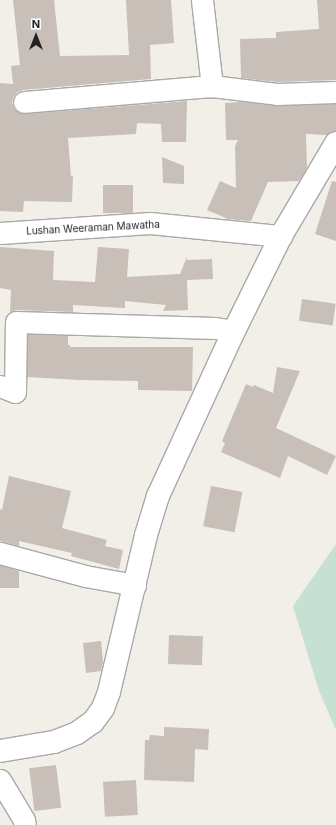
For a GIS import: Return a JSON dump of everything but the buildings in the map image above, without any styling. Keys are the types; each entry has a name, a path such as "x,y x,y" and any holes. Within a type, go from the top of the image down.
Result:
{"street":[{"path":"202,0 212,86"},
{"path":"24,102 212,86 277,94 336,92"},
{"path":"0,751 54,742 77,733 92,722 103,708 109,692 146,535 158,496 234,331 281,236 336,143"},
{"name":"Lushan Weeraman Mawatha","path":"0,233 150,223 281,236"},
{"path":"0,386 15,392 16,322 215,328 234,331"},
{"path":"0,553 85,576 135,585"},
{"path":"0,780 24,820 25,825"}],"green space":[{"path":"336,544 336,730 319,691 293,606"}]}
